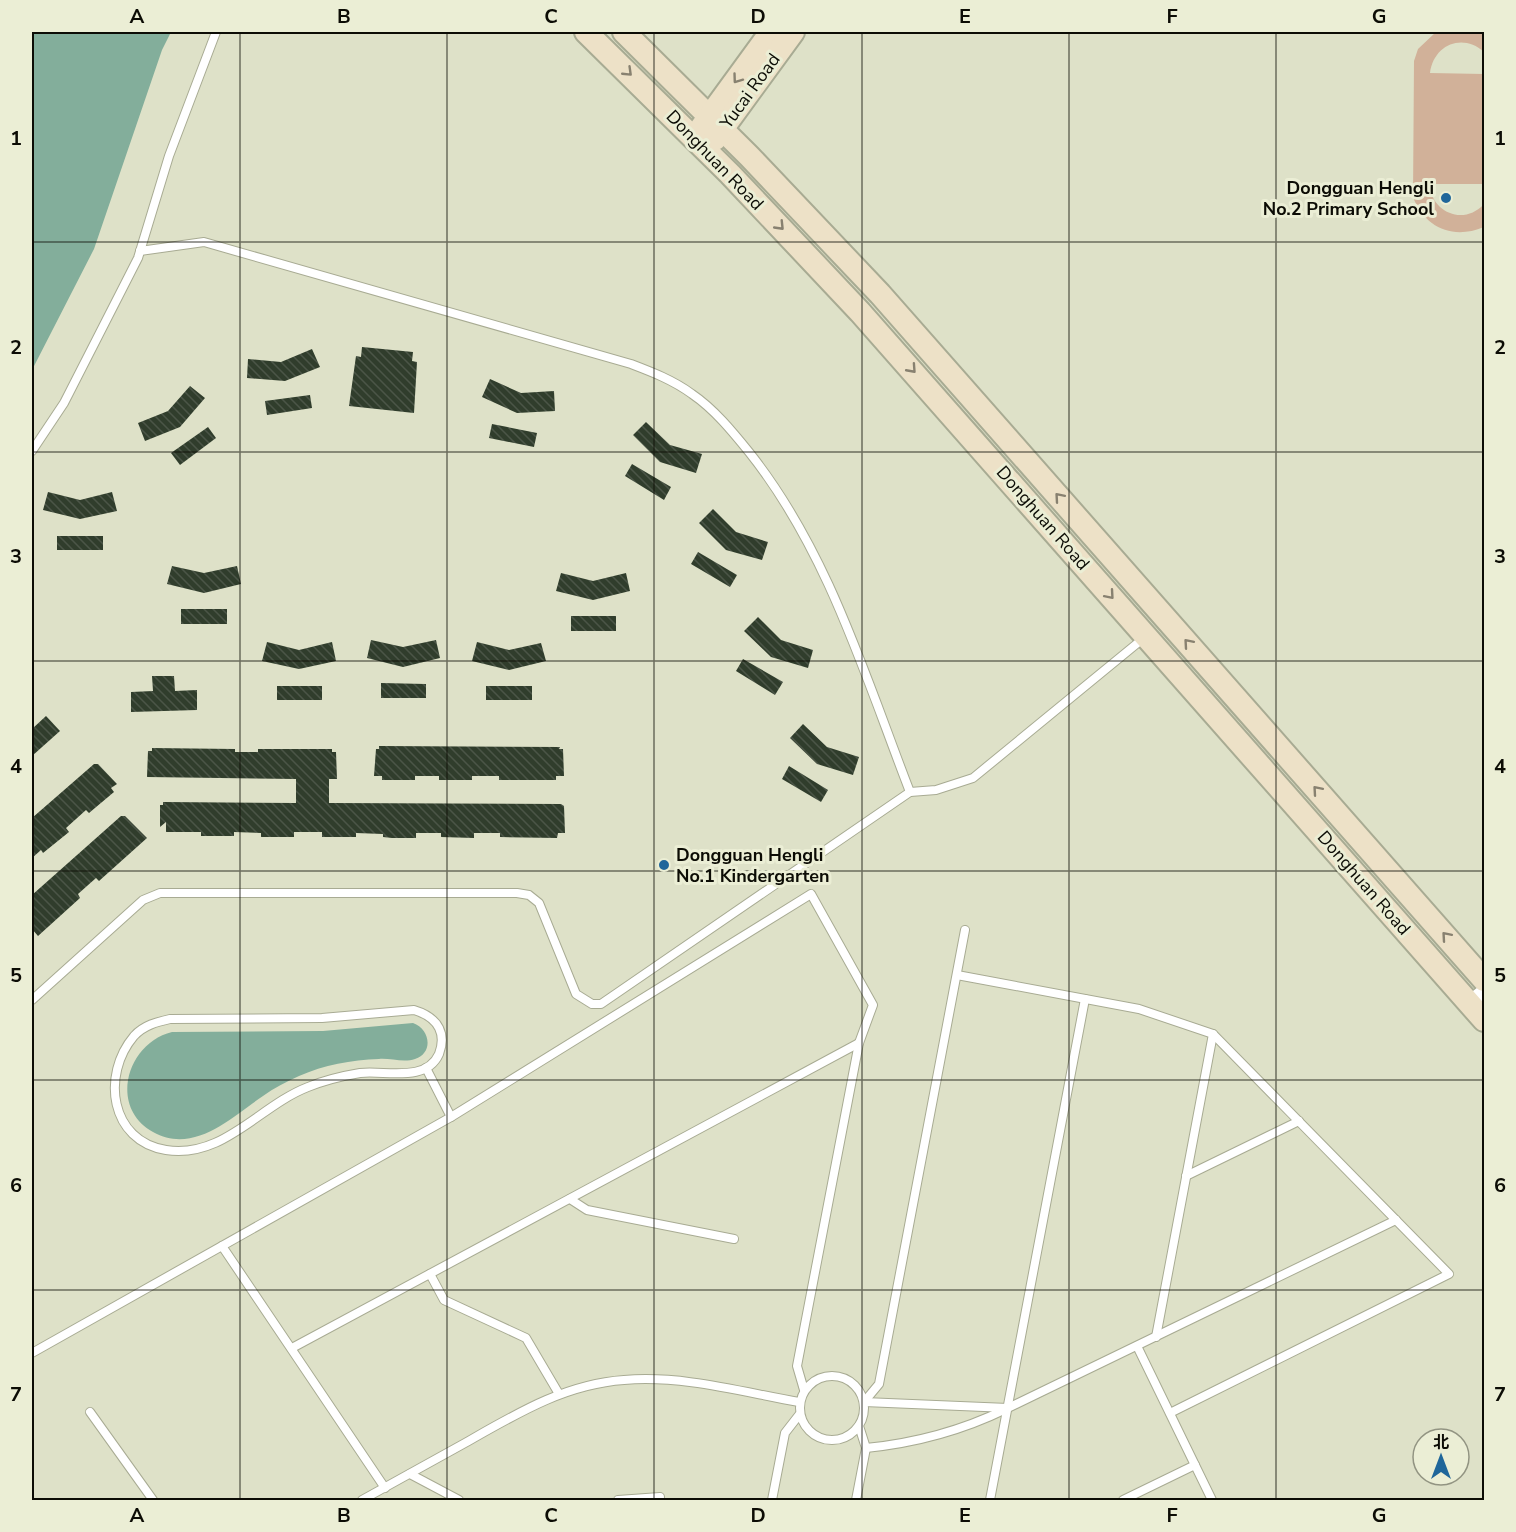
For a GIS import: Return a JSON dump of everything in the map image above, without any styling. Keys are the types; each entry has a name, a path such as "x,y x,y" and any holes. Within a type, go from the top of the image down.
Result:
{"main road":[{"name":"Donghuan Road","path":"586,32 700,144 860,312 1147,636 1480,1005"},
{"name":"Donghuan Road","path":"624,32 716,122 928,348 1485,980"},
{"name":"Yucai Road","path":"716,122 771,32"},
{"name":"Yucai Road","path":"700,144 793,32"}],"lane":[{"path":"32,452 64,403 140,251 172,145 216,32"},
{"path":"140,251 204,242 631,364 663,376 692,394 718,416 759,465 808,541 833,595 910,792"},
{"path":"32,1000 143,900 160,893 517,893 529,895 542,908 576,994 592,1004 601,1004 910,792 949,788 973,778 1147,636"},
{"path":"32,1353 451,1117 811,894 873,1005 859,1043 797,1366 804,1390"},
{"path":"864,1402 879,1384 965,930"},
{"path":"957,975 1139,1009 1213,1034 1449,1274 1170,1413"},
{"path":"990,1500 1085,999"},
{"path":"414,1010 433,1019 441,1038 437,1058 426,1068 411,1074 362,1073 324,1081 281,1100 223,1141 182,1152 164,1150 147,1143 132,1132 121,1117 115,1100 113,1082 124,1051 135,1035 151,1023 170,1019 322,1018 414,1010"},
{"path":"1156,1337 1213,1034"},
{"path":"292,1348 859,1043"},
{"path":"426,1068 451,1117"},
{"path":"1186,1176 1299,1121"},
{"path":"570,1199 587,1209 734,1239"},
{"path":"866,1448 939,1435 1008,1408 1396,1220"},
{"path":"222,1246 385,1488"},
{"path":"429,1274 444,1300 526,1338 559,1394"},
{"path":"1137,1346 1212,1500"},
{"path":"825,1376 838,1376 849,1381 859,1390 864,1402 864,1414 859,1426 850,1435 838,1440 826,1440 814,1436 805,1426 800,1415 800,1402 804,1390 825,1376"},
{"path":"362,1500 528,1407 559,1394 591,1385 623,1380 657,1379 689,1382 800,1402"},
{"path":"864,1402 1008,1408"},
{"path":"90,1412 153,1500"},
{"path":"772,1500 784,1433 800,1415"},
{"path":"856,1500 866,1448 859,1426"},
{"path":"1123,1500 1195,1466"},
{"path":"410,1474 459,1500"},
{"path":"618,1500 660,1497 659,1500"}],"shaded area":[{"path":"32,32 171,32 162,50 94,249 32,370"},
{"path":"1436,32 1484,32 1484,52 1467,43 1451,44 1437,55 1430,73 1484,74 1484,184 1429,184 1436,202 1450,213 1467,214 1476,211 1484,204 1484,227 1473,231 1451,231 1433,224 1418,208 1413,197 1414,61 1418,49"},
{"path":"413,1023 423,1030 428,1041 425,1052 421,1056 406,1061 383,1059 348,1062 308,1072 267,1093 225,1123 198,1136 183,1139 168,1138 153,1132 139,1121 131,1107 127,1092 134,1062 156,1038 172,1032 323,1031"}],"building":[{"path":"362,347 413,352 412,361 417,362 414,413 349,406 356,356 361,357"},
{"path":"312,349 320,367 285,381 247,378 248,359 281,362"},
{"path":"490,379 521,393 554,391 555,411 517,413 482,397"},
{"path":"190,386 205,398 180,427 145,441 138,423 168,411"},
{"path":"310,395 312,408 267,415 265,401"},
{"path":"646,422 670,445 702,454 696,473 660,462 633,435"},
{"path":"492,424 537,433 534,447 489,438"},
{"path":"208,427 216,438 180,465 171,453"},
{"path":"632,464 671,487 664,500 625,476"},
{"path":"48,492 80,500 112,492 117,511 80,519 43,510"},
{"path":"713,509 736,532 768,542 762,560 726,550 699,523"},
{"path":"57,536 103,536 103,550 57,550"},
{"path":"698,552 737,575 730,587 691,564"},
{"path":"172,566 204,573 237,566 241,584 204,593 167,584"},
{"path":"561,573 593,581 626,573 630,591 593,600 556,591"},
{"path":"181,609 227,609 227,624 181,624"},
{"path":"571,616 616,616 616,631 571,631"},
{"path":"758,617 781,640 813,650 808,668 771,657 744,631"},
{"path":"371,640 403,647 436,640 440,658 403,667 367,658"},
{"path":"267,642 299,650 332,642 336,661 299,669 262,661"},
{"path":"477,642 509,650 541,643 546,661 509,670 472,661"},
{"path":"743,659 783,682 775,695 736,671"},
{"path":"152,676 174,676 175,691 197,690 197,710 131,712 131,692 153,691"},
{"path":"381,683 426,684 426,698 381,698"},
{"path":"277,686 322,686 322,700 277,700"},
{"path":"486,686 532,686 532,700 486,700"},
{"path":"46,716 60,731 32,756 32,729"},
{"path":"803,724 827,747 859,757 853,775 817,764 790,738"},
{"path":"379,746 560,747 559,749 563,749 564,776 556,776 556,780 499,780 499,776 472,776 472,780 439,780 439,776 415,776 415,780 382,780 382,776 374,776 376,749 379,749"},
{"path":"152,748 235,749 235,752 258,752 258,749 332,749 332,752 336,752 337,779 329,779 329,803 561,804 564,806 565,833 558,833 557,838 500,837 500,833 474,833 474,838 441,837 441,833 416,833 416,838 392,838 383,837 383,834 356,833 356,837 322,837 322,832 294,832 294,837 261,837 261,833 234,832 234,836 201,836 201,832 166,832 166,822 160,827 160,805 163,805 163,802 296,803 296,779 147,777 148,751 152,751"},
{"path":"94,764 98,764 117,784 111,788 114,792 89,813 86,810 66,828 69,832 43,853 41,850 32,858 32,818"},
{"path":"789,766 828,790 821,802 782,779"},
{"path":"121,816 125,816 147,838 99,881 96,878 78,894 80,898 38,936 32,929 32,895"}],"place":[{"name":"Dongguan Hengli No.2 Primary School","path":"1446,198"},
{"name":"Dongguan Hengli No.1 Kindergarten","path":"664,865"}]}
